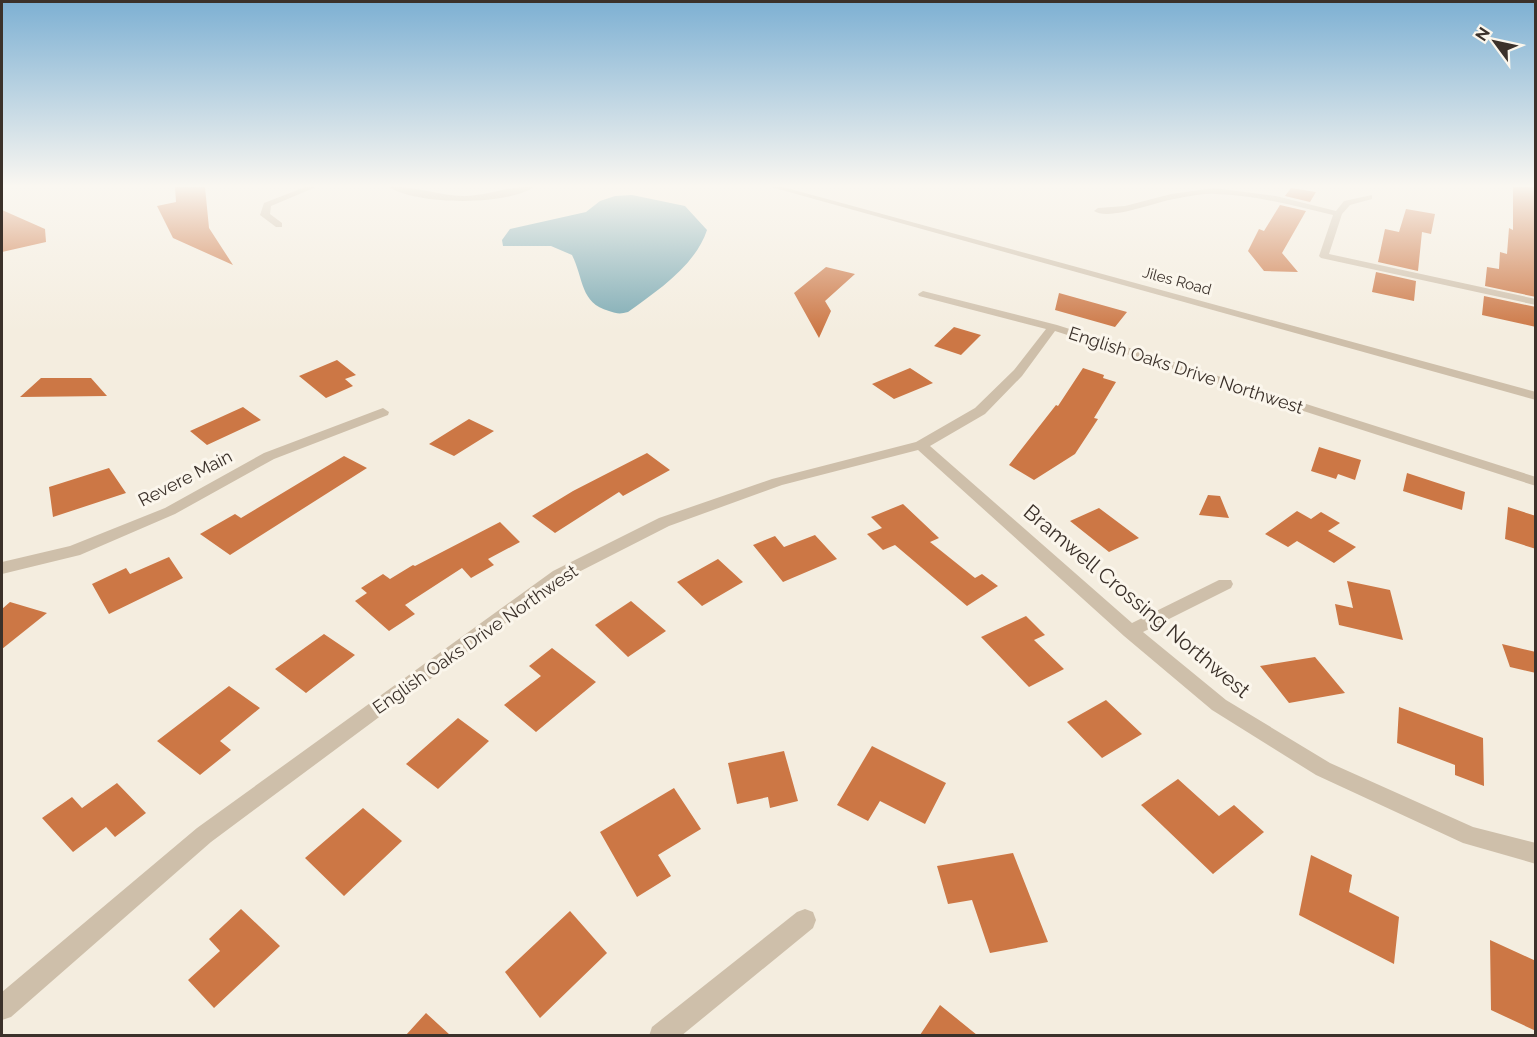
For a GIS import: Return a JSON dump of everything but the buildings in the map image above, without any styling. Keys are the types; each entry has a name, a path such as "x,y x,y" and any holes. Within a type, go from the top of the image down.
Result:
{"street":[{"name":"Jiles Road","path":"951,235 1536,396"},
{"path":"1331,235 1324,255 1536,302"},
{"path":"923,294 1053,327"},
{"name":"English Oaks Drive Northwest","path":"2,1008 204,835 559,575 674,518 777,482 921,445 980,411 1018,373 1053,327 1536,482"},
{"name":"Revere Main","path":"2,568 74,551 170,511 269,456 382,412"},
{"name":"Bramwell Crossing Northwest","path":"921,445 1130,631 1219,705 1323,769 1471,836 1536,854"},
{"path":"1130,631 1225,584"},
{"path":"661,1035 805,920"}],"water":[{"path":"505,235 705,235 694,255 674,277 628,312 621,313 614,313 593,302 584,289 572,255 551,246 503,246 502,240"}]}
